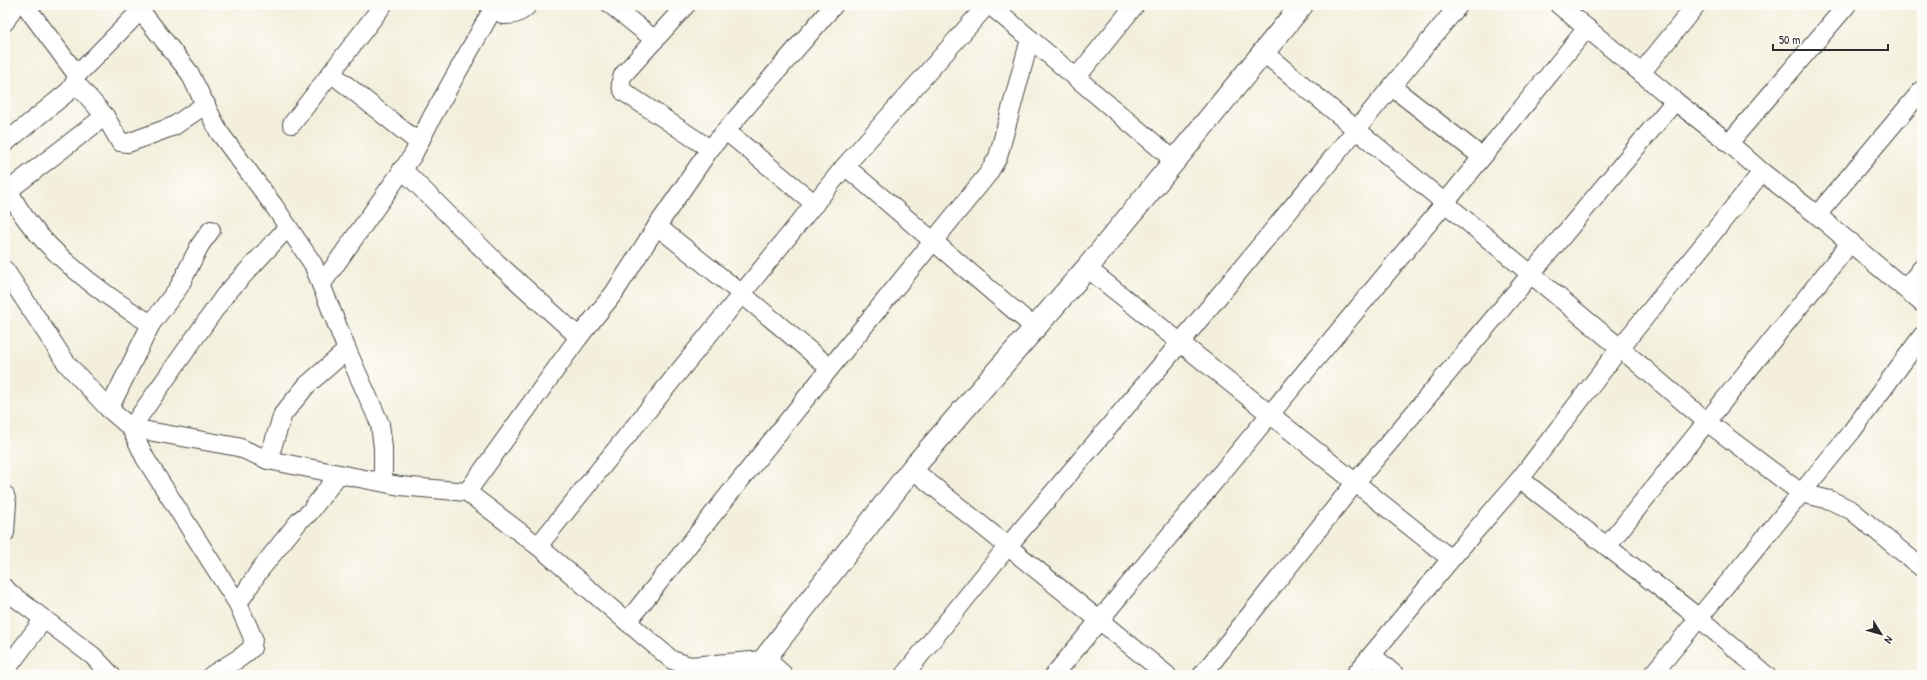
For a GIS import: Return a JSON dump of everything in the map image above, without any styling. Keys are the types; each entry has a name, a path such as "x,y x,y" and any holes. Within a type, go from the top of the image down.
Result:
{"street":[{"path":"5,22 15,5"},
{"path":"25,5 76,79 106,116 120,142 128,143 174,126 206,104"},
{"path":"292,124 383,5"},
{"path":"321,285 419,143 492,6 504,15 514,15 522,11 528,5"},
{"path":"611,5 655,40"},
{"path":"686,5 623,75 620,82 624,92 710,149"},
{"path":"467,492 579,336 614,293 657,226 710,149 834,5"},
{"path":"538,546 846,166 989,5 1175,161"},
{"path":"1076,78 1135,5"},
{"path":"758,667 912,469 1087,268 1302,5"},
{"path":"904,675 1007,547 1180,343 1459,5"},
{"path":"1559,5 1675,101 1729,143 1762,172 1817,214 1922,303"},
{"path":"1641,73 1696,5"},
{"path":"1729,143 1847,5"},
{"path":"5,142 63,97 76,79 138,8 189,72 219,132 274,206 313,264 347,350 380,424 383,448 383,482"},
{"path":"1054,675 1445,203 1587,28"},
{"path":"627,622 830,368 988,174 998,157 1030,39"},
{"path":"1264,53 1355,131 1531,274 1707,422 1801,493 1830,500 1851,510 1922,568"},
{"path":"331,73 419,143"},
{"path":"1392,87 1482,157"},
{"path":"1817,214 1922,90"},
{"path":"1202,675 1355,483 1675,101"},
{"path":"106,116 7,191 48,244 116,303 151,324"},
{"path":"726,131 815,204"},
{"path":"846,166 1035,328"},
{"path":"402,169 496,263 579,336"},
{"path":"1356,675 1451,559 1520,479 1620,348 1762,172"},
{"path":"657,226 742,294 830,368"},
{"path":"131,428 225,295 288,227"},
{"path":"109,408 151,324 179,287 200,245 211,230"},
{"path":"1607,546 1851,242"},
{"path":"1087,268 1451,559"},
{"path":"1906,288 1922,268"},
{"path":"5,270 67,364 109,408 131,428 145,458 238,604 253,638 252,648 241,657 212,675"},
{"path":"1652,675 1852,431 1922,336"},
{"path":"268,460 283,414 307,385 347,350"},
{"path":"131,428 238,447 268,460 400,486 467,492 538,546 672,660 690,666 758,667 781,675"},
{"path":"912,469 1167,675"},
{"path":"238,604 264,566 300,520 309,513 339,474"},
{"path":"1520,479 1699,618 1766,675"},
{"path":"5,494 7,503 5,533"},
{"path":"5,588 93,656 111,675"},
{"path":"5,671 44,619"},
{"path":"1372,655 1395,675"}]}
